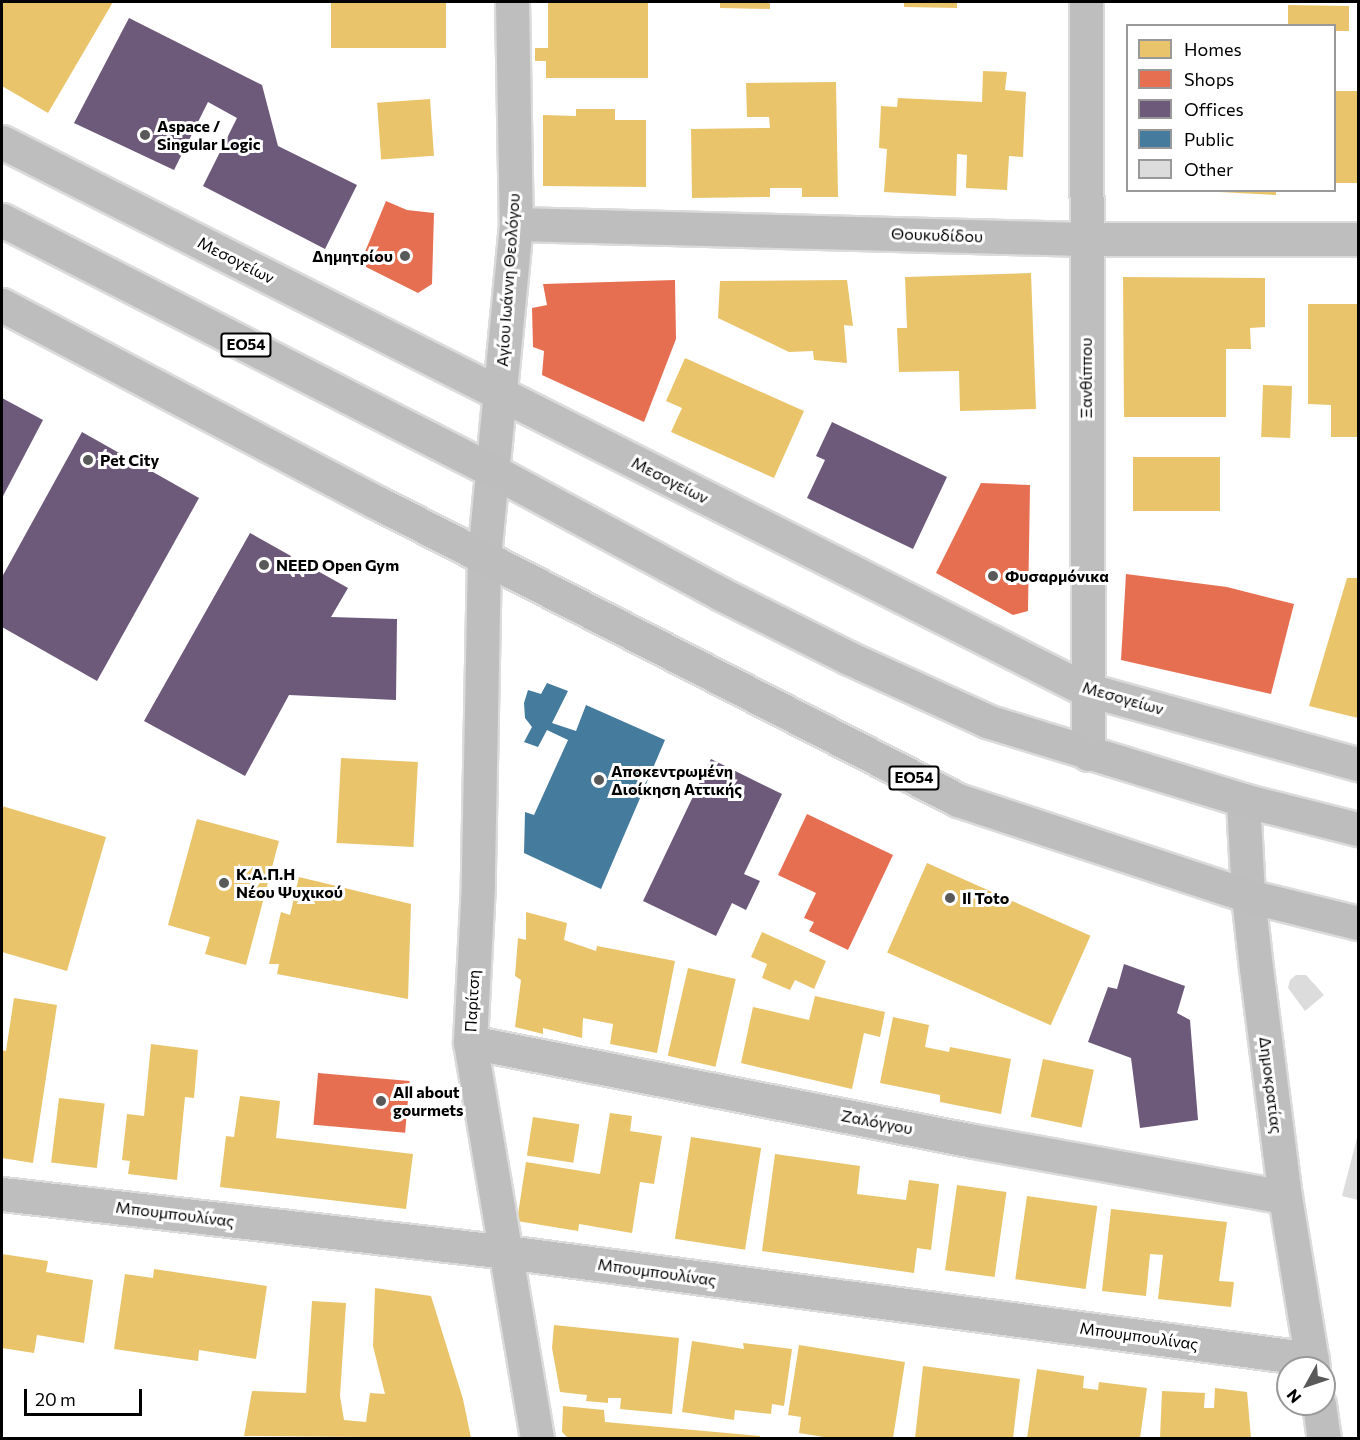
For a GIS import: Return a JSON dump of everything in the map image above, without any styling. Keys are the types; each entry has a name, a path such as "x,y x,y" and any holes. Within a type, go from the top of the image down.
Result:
{"main road":[{"name":"ΕΟ54","path":"2,220 491,470 721,594 849,658 987,721 1243,800 1359,829"},
{"name":"ΕΟ54","path":"2,306 958,800 1248,896 1359,923"}],"street":[{"name":"Αγίου Ιωάννη Θεολόγου","path":"484,557 516,224 512,2"},
{"name":"Ξανθίππου","path":"1086,2 1085,689 1088,754"},
{"name":"Μεσογείων","path":"2,141 1085,689 1359,764"},
{"name":"Θουκυδίδου","path":"516,224 1086,239 1359,239"},
{"name":"Παρίτση","path":"484,557 478,884 470,1042 537,1438"},
{"name":"Δημοκρατίας","path":"1243,800 1248,896 1285,1197 1311,1356"},
{"name":"Ζαλόγγου","path":"470,1042 973,1142 1285,1197"},
{"name":"Μπουμπουλίνας","path":"2,1194 507,1252 1276,1359"},
{"path":"1321,1416 1324,1438"}],"building: Homes":[{"path":"2,2 113,2 48,113 2,86"},
{"path":"331,2 446,2 446,48 331,48"},
{"path":"548,2 648,2 648,78 546,78 546,61 535,61 535,48 548,48"},
{"path":"720,2 770,2 770,9 720,8"},
{"path":"904,2 957,2 957,8 904,7"},
{"path":"1288,5 1349,6 1349,31 1336,31 1336,24 1288,24"},
{"path":"983,71 1007,72 1005,90 1026,92 1023,157 1009,156 1007,190 966,188 967,155 957,154 956,196 884,192 887,149 879,148 881,106 897,107 898,98 982,102"},
{"path":"836,82 838,197 802,197 802,188 770,188 770,197 692,198 691,129 770,128 769,117 747,117 746,83"},
{"path":"1336,91 1358,91 1358,183 1336,183"},
{"path":"430,99 434,156 381,160 377,103"},
{"path":"576,109 615,109 615,120 646,120 646,187 543,186 543,115 576,116"},
{"path":"1219,192 1276,192 1276,195"},
{"path":"1031,273 1036,409 960,411 959,371 899,372 897,328 907,328 905,277"},
{"path":"1123,277 1265,278 1265,327 1250,328 1251,349 1226,349 1226,417 1124,417"},
{"path":"847,280 853,326 844,325 847,363 814,360 813,351 789,352 718,318 720,281"},
{"path":"1308,304 1357,304 1358,437 1331,437 1331,405 1308,404"},
{"path":"685,358 804,411 774,478 671,432 682,408 666,401"},
{"path":"1263,385 1292,386 1290,438 1261,437"},
{"path":"1133,457 1220,457 1220,511 1133,511"},
{"path":"1347,578 1358,578 1358,718 1309,706"},
{"path":"341,758 418,762 413,847 337,843"},
{"path":"2,806 106,837 67,971 2,952"},
{"name":"Κ.Α.Π.Η Νέου Ψυχικού","path":"197,819 279,841 246,965 205,954 210,937 168,925"},
{"path":"927,863 1091,936 1051,1025 887,953"},
{"path":"299,877 411,904 408,999 277,974 279,964 269,964 281,912 290,915"},
{"path":"526,912 567,923 564,940 596,951 597,946 675,961 657,1053 610,1044 613,1024 583,1018 582,1038 543,1028 543,1034 515,1027 521,980 515,976 518,938 526,940"},
{"path":"762,932 826,961 814,989 795,980 790,990 762,978 767,964 751,957"},
{"path":"688,968 736,979 715,1067 668,1056"},
{"path":"815,996 885,1012 880,1037 864,1033 852,1089 741,1063 753,1007 809,1020"},
{"path":"14,998 57,1005 33,1163 2,1158 2,1050 6,1051"},
{"path":"893,1017 929,1025 925,1047 949,1052 950,1047 1011,1059 1001,1114 940,1102 940,1095 880,1083"},
{"path":"151,1044 198,1050 194,1098 185,1097 177,1180 128,1174 130,1161 122,1160 127,1114 144,1116"},
{"path":"1043,1059 1094,1070 1082,1128 1031,1117"},
{"path":"240,1096 280,1101 276,1138 413,1154 406,1209 220,1187 226,1136 234,1137"},
{"path":"59,1098 105,1104 97,1168 51,1163"},
{"path":"610,1113 632,1116 630,1131 662,1136 654,1184 640,1182 632,1233 579,1224 578,1231 517,1221 526,1162 600,1174"},
{"path":"533,1117 579,1124 573,1163 527,1156"},
{"path":"691,1137 761,1148 745,1250 675,1239"},
{"path":"775,1154 860,1166 857,1194 906,1200 909,1180 939,1184 931,1250 917,1248 914,1273 762,1251"},
{"path":"957,1185 1007,1192 995,1277 945,1270"},
{"path":"1027,1196 1097,1206 1086,1289 1015,1279"},
{"path":"1111,1209 1227,1222 1219,1281 1234,1282 1231,1307 1158,1299 1163,1255 1150,1254 1146,1296 1102,1291"},
{"path":"2,1254 48,1261 46,1272 93,1280 84,1343 37,1335 34,1353 2,1348"},
{"path":"154,1269 267,1286 256,1359 199,1350 198,1361 114,1349 125,1274 153,1278"},
{"path":"375,1288 431,1296 463,1399 471,1438 244,1436 252,1391 306,1393 312,1301 346,1303 340,1396 344,1420 366,1422 370,1393 385,1394 373,1346"},
{"path":"554,1325 679,1338 672,1414 620,1409 621,1398 608,1398 608,1403 586,1401 587,1395 560,1392 552,1348"},
{"path":"692,1341 744,1349 743,1343 792,1349 784,1406 772,1404 771,1414 735,1410 734,1420 682,1412"},
{"path":"799,1345 905,1362 893,1438 830,1438 799,1433 801,1417 788,1415"},
{"path":"923,1366 1020,1379 1013,1438 915,1438"},
{"path":"1037,1369 1084,1376 1083,1388 1098,1390 1099,1382 1147,1388 1140,1438 1027,1438"},
{"path":"1215,1388 1247,1392 1251,1438 1160,1438 1162,1391 1205,1393 1204,1408 1214,1408"},
{"path":"563,1406 604,1410 605,1422 760,1436 760,1438 568,1438 562,1432"}],"building: Shops":[{"path":"386,201 407,210 434,213 432,284 418,293 360,264"},
{"path":"675,280 676,339 644,422 542,375 544,351 533,347 532,308 547,305 543,284"},
{"path":"981,483 1030,485 1028,611 1013,615 936,573"},
{"path":"1126,574 1227,587 1294,604 1271,694 1121,660"},
{"path":"807,814 893,855 848,950 809,931 814,922 804,918 816,893 778,875"},
{"path":"318,1073 410,1081 405,1133 313,1125"}],"building: Offices":[{"name":"Aspace / Singular Logic","path":"129,18 262,85 278,146 357,185 325,249 203,186 237,118 208,102 174,170 74,123"},
{"path":"2,398 43,420 2,498"},
{"path":"832,422 947,477 913,549 807,498 825,460 816,456"},
{"path":"82,432 199,498 97,681 2,627 2,577"},
{"path":"250,533 348,588 331,617 397,619 396,700 289,695 245,776 144,721"},
{"path":"711,759 782,794 744,874 760,881 746,910 732,903 716,936 643,901"},
{"path":"1124,964 1185,986 1177,1013 1190,1020 1198,1120 1140,1128 1131,1058 1088,1042 1108,987 1117,989"}],"building: Public":[{"name":"Αποκεντρωμένη Διοίκηση Αττικής","path":"547,683 568,691 552,723 576,731 586,705 665,740 601,889 524,853 525,812 534,815 568,740 547,730 538,747 524,742 532,727 525,718 524,703 528,690 541,694"}],"building: Other":[{"path":"1296,975 1306,975 1324,995 1305,1011 1288,988 1290,980"},
{"path":"1358,1134 1358,1200 1342,1196"}],"place":[{"name":"Aspace / Singular Logic","path":"145,135"},
{"name":"Δημητρίου","path":"405,256"},
{"name":"Pet City","path":"88,460"},
{"name":"NEED Open Gym","path":"264,565"},
{"name":"Φυσαρμόνικα","path":"993,576"},
{"name":"Αποκεντρωμένη Διοίκηση Αττικής","path":"599,780"},
{"name":"Κ.Α.Π.Η Νέου Ψυχικού","path":"224,883"},
{"name":"Il Toto","path":"950,898"},
{"name":"All about gourmets","path":"381,1101"}]}
